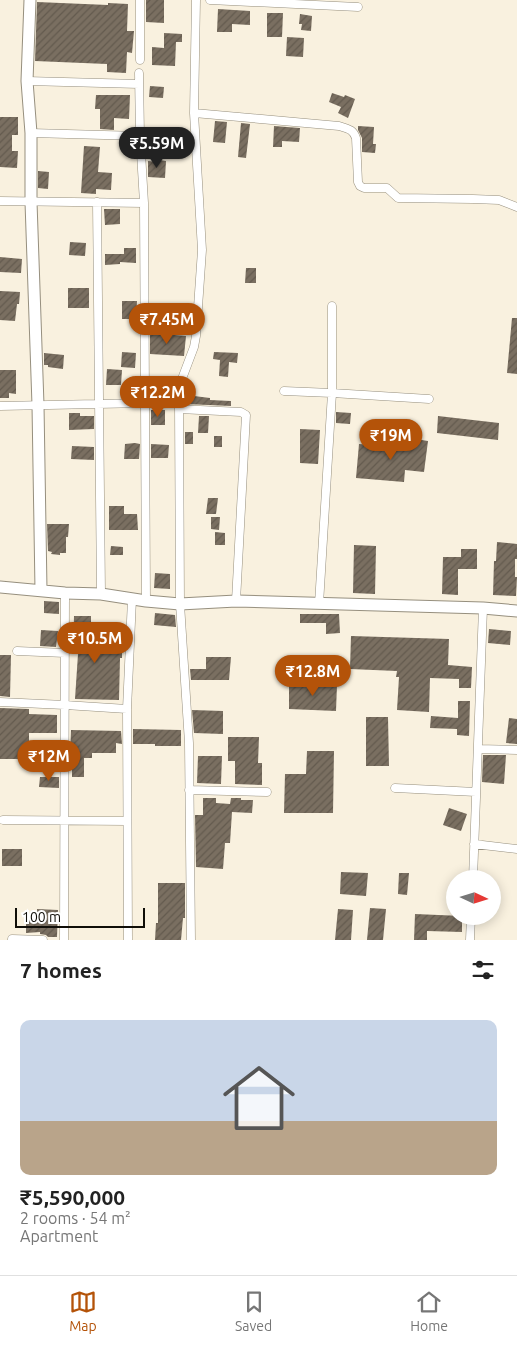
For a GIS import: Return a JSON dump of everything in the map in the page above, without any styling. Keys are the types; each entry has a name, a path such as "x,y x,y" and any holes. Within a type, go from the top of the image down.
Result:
{"street":[{"path":"30,0 28,82 38,406 41,590"},
{"path":"140,0 140,60"},
{"path":"190,940 189,738 180,604 179,409 180,384 194,348 196,336 202,250 194,113 196,0"},
{"path":"210,0 358,7"},
{"path":"139,73 144,203 146,601"},
{"path":"28,82 139,84"},
{"path":"194,113 339,126 354,133 356,138 358,182 364,188 387,188 398,198 499,200 517,207"},
{"path":"31,133 140,136"},
{"path":"0,201 144,203"},
{"path":"97,202 102,594"},
{"path":"319,604 332,393 332,306"},
{"path":"284,391 429,398"},
{"path":"0,406 145,403"},
{"path":"179,409 241,412 246,415 236,601"},
{"path":"0,587 65,593 102,594 180,604 236,601 483,608 517,611"},
{"path":"64,940 65,593"},
{"path":"128,940 127,709 132,599"},
{"path":"473,870 483,608"},
{"path":"17,652 66,653"},
{"path":"0,702 127,709"},
{"path":"478,749 517,750"},
{"path":"395,788 476,792"},
{"path":"190,790 267,792"},
{"path":"2,820 127,821"},
{"path":"474,844 517,849"},
{"path":"470,940 471,925"},
{"path":"12,940 43,940"}],"building":[{"path":"146,0 164,0 164,23 146,22"},
{"path":"37,2 128,4 127,31 134,31 132,53 127,52 126,73 107,72 107,64 35,61"},
{"path":"218,9 250,11 250,25 232,24 232,32 217,32"},
{"path":"267,13 283,13 282,37 267,37"},
{"path":"300,14 312,16 311,31 301,30 302,24 299,24"},
{"path":"164,33 182,34 182,42 176,42 175,66 152,65 152,47 164,48"},
{"path":"287,37 304,38 303,57 286,56"},
{"path":"150,86 164,87 163,98 149,97"},
{"path":"332,93 355,99 348,118 338,113 341,107 329,102"},
{"path":"96,95 130,95 129,119 114,118 114,130 100,129 100,109 95,109"},
{"path":"0,117 18,117 18,135 12,135 12,151 18,151 17,168 0,167"},
{"path":"215,121 227,122 225,143 213,142"},
{"path":"241,123 250,124 246,158 238,157"},
{"path":"274,126 300,128 299,142 282,141 282,147 273,147"},
{"path":"358,126 374,127 373,144 376,144 375,153 362,152 362,138"},
{"path":"84,146 100,147 98,172 112,173 111,190 96,189 96,194 81,193"},
{"path":"159,160 166,161 165,178 148,177 148,161 158,162"},
{"path":"38,171 49,172 48,189 38,188"},
{"path":"104,209 120,209 120,224 105,225"},
{"path":"70,242 86,243 85,256 69,255"},
{"path":"124,248 136,248 136,263 120,262 120,264 105,265 105,254 124,254"},
{"path":"0,257 22,259 21,273 0,272"},
{"path":"246,268 256,268 256,283 245,283"},
{"path":"68,288 89,288 89,308 68,308"},
{"path":"0,291 20,292 15,321 0,320"},
{"path":"122,301 137,301 136,319 122,319"},
{"path":"512,318 517,318 517,374 507,373"},
{"path":"150,333 186,336 184,356 150,354"},
{"path":"122,352 136,353 135,368 121,367"},
{"path":"214,352 238,353 237,363 229,362 228,377 219,376 220,360 213,359"},
{"path":"44,353 64,355 63,369 44,365"},
{"path":"107,369 122,370 121,385 106,385"},
{"path":"0,370 16,370 16,394 9,393 9,398 0,398"},
{"path":"185,397 210,398 210,400 231,401 231,406 185,404"},
{"path":"151,410 165,410 165,425 151,425"},
{"path":"336,412 351,413 350,424 336,423"},
{"path":"69,413 80,413 80,416 94,416 94,429 69,430"},
{"path":"199,416 209,416 208,433 198,433"},
{"path":"438,416 499,423 498,440 437,433"},
{"path":"300,429 320,430 318,464 300,463"},
{"path":"185,432 193,432 193,444 185,444"},
{"path":"214,436 222,436 222,447 214,447"},
{"path":"415,439 428,441 424,472 405,470 404,482 356,478 359,444 413,448"},
{"path":"125,444 140,444 139,459 124,459"},
{"path":"151,444 169,445 168,458 151,458"},
{"path":"72,446 94,447 94,460 71,459"},
{"path":"208,498 218,498 216,514 206,514"},
{"path":"109,506 124,506 124,514 137,514 138,530 109,530"},
{"path":"211,517 220,517 219,530 211,529"},
{"path":"47,524 69,524 68,537 66,537 66,553 60,553 60,555 51,554 52,552 48,551"},
{"path":"215,532 225,533 225,545 215,545"},
{"path":"497,542 517,544 517,559 515,559 515,577 517,577 516,596 493,595 494,561 496,561"},
{"path":"354,545 376,546 375,594 353,593"},
{"path":"111,546 123,547 123,555 110,555"},
{"path":"461,549 477,549 477,569 458,569 458,595 442,594 443,557 461,557"},
{"path":"155,573 170,574 170,589 154,588"},
{"path":"44,601 59,602 59,614 44,613"},
{"path":"155,613 175,615 176,627 154,625"},
{"path":"300,614 339,614 340,633 326,634 326,623 300,623"},
{"path":"74,616 91,616 91,643 122,644 119,700 75,699 78,654 73,654"},
{"path":"489,629 511,631 510,645 488,643"},
{"path":"41,630 58,631 56,647 40,646"},
{"path":"351,636 449,639 448,665 472,667 471,688 459,688 459,679 430,678 429,712 397,710 399,677 396,677 397,671 350,669"},
{"path":"0,655 11,655 10,697 0,696"},
{"path":"206,657 231,657 229,680 191,680 190,669 206,669"},
{"path":"290,657 322,658 322,669 290,669"},
{"path":"289,683 337,685 336,711 289,709"},
{"path":"458,701 470,701 469,736 457,735 457,729 430,728 431,716 458,718"},
{"path":"0,708 29,709 29,714 57,715 57,733 29,733 29,759 0,759"},
{"path":"192,710 223,711 223,734 194,733"},
{"path":"366,717 388,717 389,766 366,766"},
{"path":"509,718 517,719 517,744 506,743"},
{"path":"133,729 181,730 181,746 133,744"},
{"path":"71,730 121,731 122,744 116,743 116,753 92,753 92,758 84,758 84,777 72,777 72,757 70,757"},
{"path":"228,737 259,737 258,763 262,763 262,785 235,784 235,761 228,761"},
{"path":"307,751 334,751 333,813 284,813 285,774 306,774"},
{"path":"483,755 506,755 504,784 482,782"},
{"path":"198,756 222,756 221,784 197,783"},
{"path":"40,777 59,777 59,788 39,787"},
{"path":"203,798 216,798 216,803 230,804 231,798 253,800 252,813 232,812 230,843 225,843 223,869 196,867 195,815 203,815"},
{"path":"449,808 467,814 461,831 443,825"},
{"path":"2,849 22,849 22,866 2,866"},
{"path":"341,872 368,873 366,896 340,894"},
{"path":"399,873 409,873 407,895 398,894"},
{"path":"158,883 185,883 185,918 183,918 181,940 155,940 156,923 158,923"},
{"path":"370,908 386,909 383,940 367,940"},
{"path":"37,909 58,910 57,937 48,937 40,934 40,932 26,933 26,919 37,919"},
{"path":"338,909 353,910 351,940 335,940"},
{"path":"415,914 446,915 446,925 462,925 462,932 427,931 427,940 414,940"}]}
